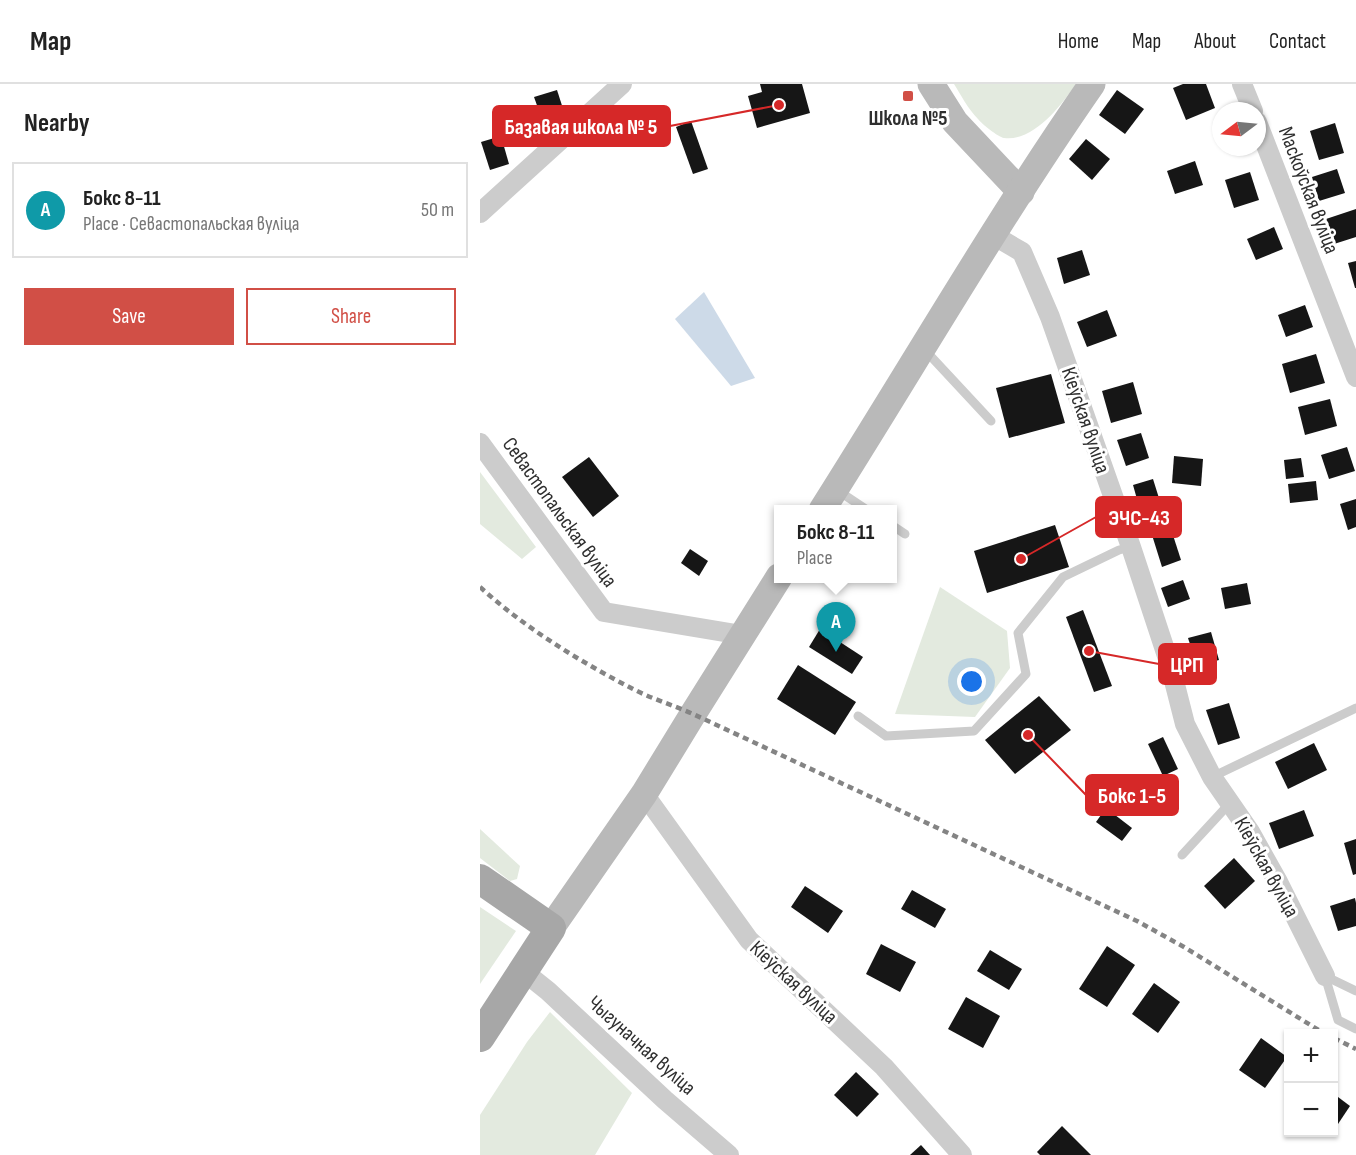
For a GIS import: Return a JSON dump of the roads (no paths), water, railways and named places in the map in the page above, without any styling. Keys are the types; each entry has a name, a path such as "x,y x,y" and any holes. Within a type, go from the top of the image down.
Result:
{"main road":[{"path":"932,84 955,122 1021,192"},
{"path":"829,499 993,235 1092,84"},
{"path":"480,1037 551,928 644,794 776,583"},
{"path":"480,879 551,928"}],"street":[{"path":"480,213 622,84"},
{"name":"Маскоўская вуліца","path":"1242,84 1249,102"},
{"name":"Маскоўская вуліца","path":"1266,145 1356,377"},
{"name":"Кіеўская вуліца","path":"993,235 1022,252 1050,317 1170,664 1185,724 1212,777 1250,832 1278,882 1325,976"},
{"name":"Севастопальская вуліца","path":"480,443 604,612 742,635"},
{"name":"Кіеўская вуліца","path":"644,794 749,940 884,1067 962,1155"},
{"name":"Чыгуначная вуліца","path":"522,971 548,991 665,1100 729,1155"}],"lane":[{"path":"923,348 991,421"},
{"path":"829,499 850,505"},
{"path":"897,529 904,534"},
{"path":"858,717 886,736 974,731 1026,674 1018,633 1063,577 1119,550 1131,547"},
{"path":"1212,777 1356,708"},
{"path":"1182,855 1230,803"},
{"path":"1325,976 1356,990"},
{"path":"1325,976 1338,1020 1356,1029"}],"water":[{"path":"704,292 755,378 731,386 675,319"}],"railway":[{"path":"480,587 553,643 633,689 693,714 1137,921 1184,947 1317,1029"},
{"path":"1338,1040 1356,1049"}],"place":[{"name":"Школа №5","path":"908,96"},
{"name":"Базавая школа № 5","path":"779,105"},
{"name":"ЭЧС-43","path":"1021,559"},
{"name":"ЦРП","path":"1089,651"},
{"name":"Бокс 8-11","path":"836,652"},
{"name":"Бокс 1-5","path":"1028,735"}]}
